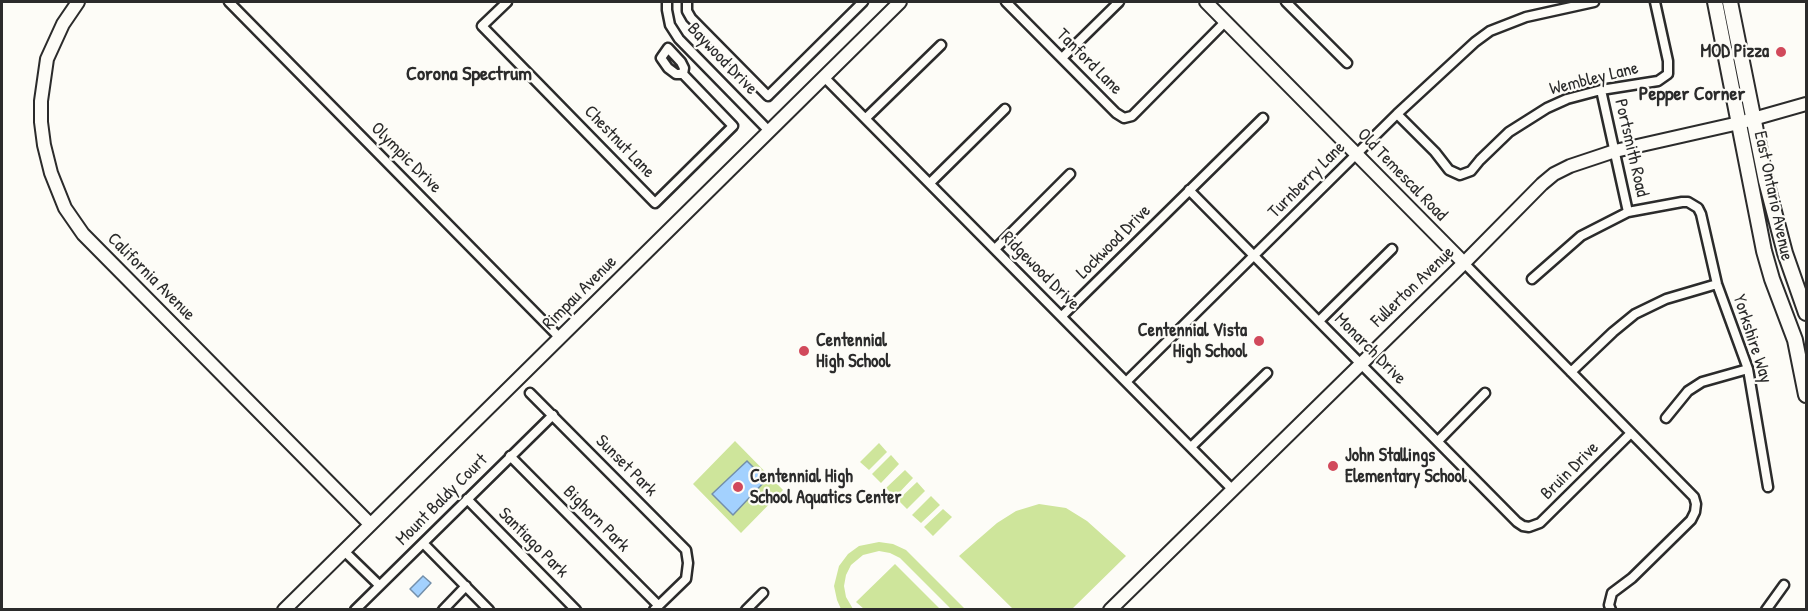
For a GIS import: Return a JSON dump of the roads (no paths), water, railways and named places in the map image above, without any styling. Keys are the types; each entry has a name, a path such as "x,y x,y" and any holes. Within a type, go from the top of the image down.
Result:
{"main road":[{"name":"California Avenue","path":"78,2 63,24 48,59 41,101 44,145 51,173 65,208 83,234 370,524"},
{"name":"Rimpau Avenue","path":"284,609 900,2"},
{"name":"Old Temescal Road","path":"1206,2 1464,264"},
{"name":"East Ontario Avenue","path":"1715,2 1764,251 1795,340 1806,395"},
{"name":"East Ontario Avenue","path":"1730,2 1766,181 1785,253 1806,313"},
{"name":"Fullerton Avenue","path":"1110,609 1554,174 1570,166 1615,151 1739,123 1806,104"}],"street":[{"name":"Olympic Drive","path":"228,2 560,338"},
{"name":"Chestnut Lane","path":"507,2 482,26 655,203 733,126 683,74 676,74 663,62 661,58 668,48 681,62 684,68 683,74"},
{"name":"Baywood Drive","path":"667,2 670,25 679,39 769,131"},
{"path":"687,2 687,11 694,21 768,96 863,2"},
{"name":"Tanford Lane","path":"1006,2 1116,113 1124,118 1132,116 1226,21"},
{"path":"1062,57 1119,2"},
{"path":"1286,2 1347,63"},
{"name":"Turnberry Lane","path":"1126,382 1461,53 1490,31 1526,17 1562,5 1594,2"},
{"name":"Wembley Lane","path":"1397,114 1435,152 1449,170 1460,175 1471,171 1509,132 1527,119 1567,99 1601,90 1658,81 1668,74 1668,61 1655,2"},
{"path":"668,48 679,39"},
{"path":"866,118 941,45"},
{"name":"Ridgewood Drive","path":"824,77 1232,489"},
{"name":"Portsmith Road","path":"1601,90 1628,212"},
{"path":"930,183 1005,108"},
{"name":"Lockwood Drive","path":"1062,316 1263,118"},
{"path":"994,249 1070,174"},
{"name":"Monarch Drive","path":"1189,190 1517,522 1529,527"},
{"name":"Yorkshire Way","path":"1628,212 1682,202 1693,204 1701,214 1717,285 1748,369 1768,487"},
{"path":"1532,279 1581,236 1628,212"},
{"path":"1318,321 1392,249"},
{"name":"Old Temescal Road","path":"1464,264 1694,497 1695,512 1691,519 1632,578 1612,593 1609,605 1611,609"},
{"path":"1571,372 1635,314 1666,299 1717,285"},
{"path":"1665,418 1688,391 1702,382 1748,369"},
{"path":"1191,447 1267,373"},
{"name":"Sunset Park","path":"530,393 686,550 688,567 686,579 656,607"},
{"path":"1438,441 1485,393"},
{"name":"Mount Baldy Court","path":"355,609 553,415"},
{"name":"Bruin Drive","path":"1529,527 1540,524 1631,433"},
{"name":"Bighorn Park","path":"510,456 656,607"},
{"name":"Santiago Park","path":"467,499 576,609"},
{"path":"423,543 489,609"},
{"path":"344,551 379,585"},
{"path":"1766,609 1784,585"},
{"path":"443,609 466,586"},
{"path":"746,609 763,593"}],"water":[{"path":"747,461 766,480 733,515 712,494"},
{"path":"423,576 431,583 418,597 410,589"}],"place":[{"name":"MOD Pizza","path":"1781,52"},
{"name":"Centennial Vista High School","path":"1259,341"},
{"name":"Centennial High School","path":"804,351"},
{"name":"John Stallings Elementary School","path":"1333,466"},
{"name":"Centennial High School Aquatics Center","path":"738,487"}],"district":[{"name":"Corona Spectrum","path":"469,75"},
{"name":"Pepper Corner","path":"1692,95"}]}
